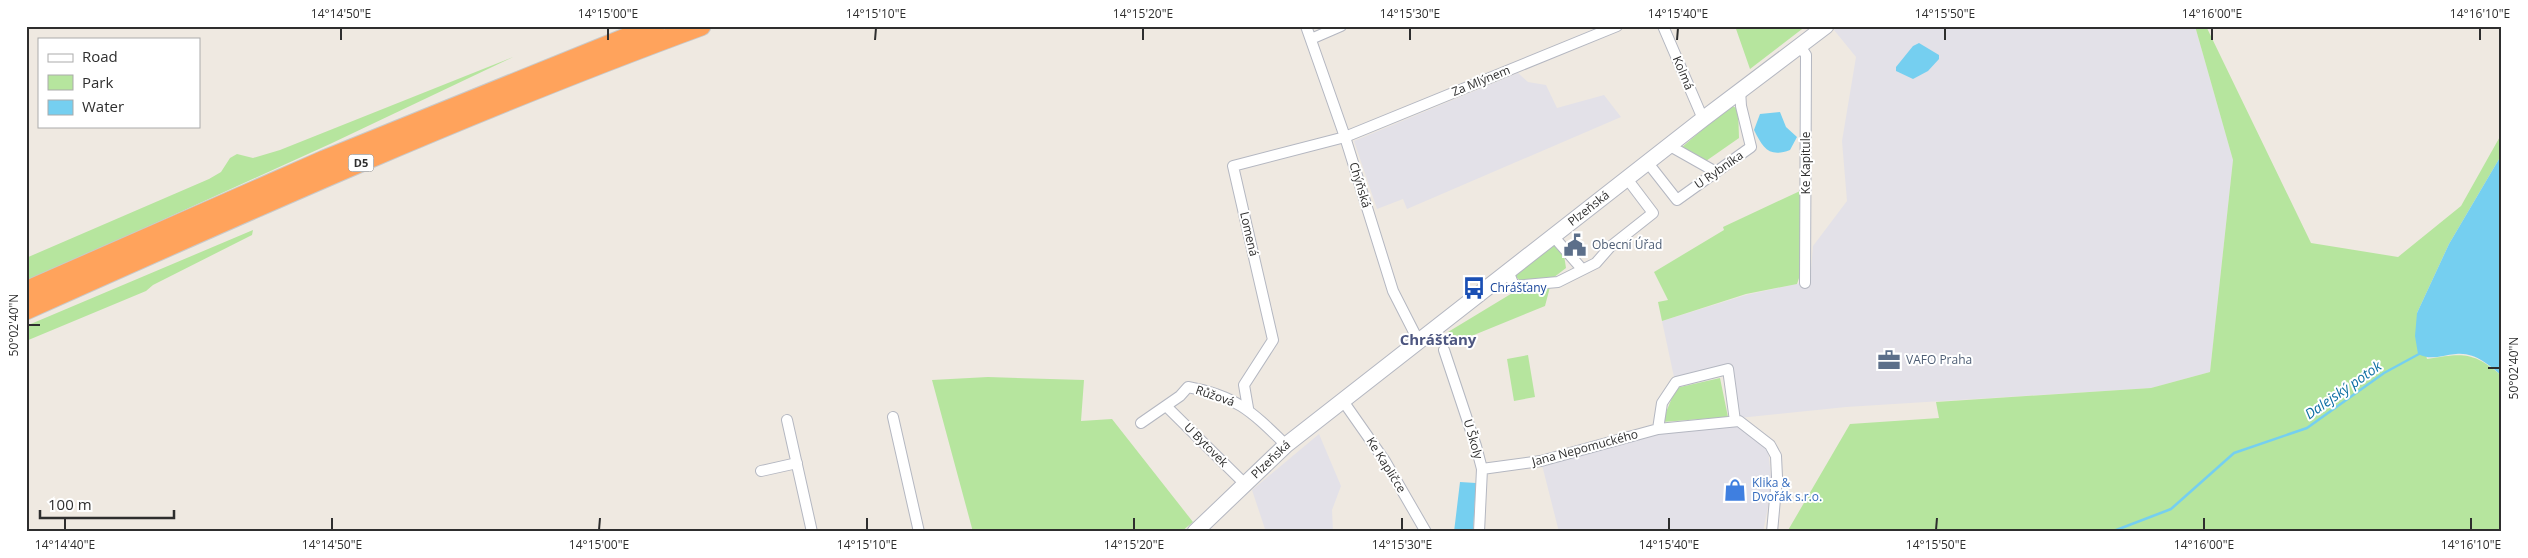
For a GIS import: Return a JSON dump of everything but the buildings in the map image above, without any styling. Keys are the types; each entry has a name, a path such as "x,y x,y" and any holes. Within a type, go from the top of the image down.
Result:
{"highway":[{"name":"D5","path":"26,291 324,160 655,26"},
{"name":"D5","path":"26,310 301,189 521,96 701,26"}],"main road":[{"name":"Plzeňská","path":"1195,532 1286,445 1628,180 1740,90 1826,26"}],"street":[{"name":"Chýňská","path":"1306,26 1345,137 1393,290 1420,342"},
{"path":"1311,39 1341,26"},
{"name":"Za Mlýnem","path":"1345,137 1617,26"},
{"name":"Kolmá","path":"1663,26 1703,119"},
{"name":"Ke Kapitule","path":"1800,46 1806,55 1805,283"},
{"name":"U Rybníka","path":"1648,163 1677,200 1751,148 1740,90"},
{"name":"Lomená","path":"1248,408 1244,385 1273,340 1233,166 1345,137"},
{"path":"1670,146 1716,172"},
{"path":"1509,273 1514,286 1558,282 1596,263 1610,247 1653,212 1628,180"},
{"path":"1554,237 1582,269"},
{"name":"U Školy","path":"1444,350 1482,469 1479,532"},
{"path":"1658,429 1662,403 1676,382 1728,369 1735,421 1747,425 1770,445 1776,456 1777,477 1772,532"},
{"name":"Růžová","path":"1166,406 1180,396 1188,387 1225,397 1248,408 1286,445"},
{"name":"Ke Kapličce","path":"1343,401 1385,461 1426,532"},
{"path":"1141,423 1166,406"},
{"name":"U Bytovek","path":"1166,406 1245,484"},
{"path":"893,417 919,532"},
{"path":"786,420 812,532"},
{"name":"Jana Nepomuckého","path":"1482,469 1542,461 1658,429 1735,421"},
{"path":"761,471 797,463"}],"shaded area":[{"path":"1839,26 2195,26 2233,160 2210,372 2151,388 1846,407 1739,418 1732,364 1674,377 1662,321 1746,295 1810,281 1813,246 1847,201 1842,141 1856,57 1834,30"},
{"path":"1518,73 1528,82 1546,85 1557,108 1604,95 1621,117 1407,209 1403,199 1377,209 1354,141"},
{"path":"1736,425 1768,449 1772,486 1763,532 1559,532 1541,461 1658,429"},
{"path":"1319,434 1341,486 1332,510 1333,532 1266,532 1252,490"}],"green space":[{"path":"1735,26 1806,26 1750,69"},
{"path":"2195,26 2206,26 2311,243 2398,257 2461,206 2502,133 2502,154 2449,244 2417,313 2427,359 2459,355 2467,356 2483,362 2502,376 2502,532 1787,532 1850,424 1939,418 1936,402 2151,388 2210,372 2233,160"},
{"path":"513,57 330,144 26,282 26,258 209,179 221,172 230,158 237,154 253,158 280,150"},
{"path":"1730,106 1738,108 1739,138 1706,161 1681,148"},
{"path":"1800,191 1800,275 1797,284 1746,294 1662,321 1658,302 1668,300 1654,272 1724,230 1723,227"},
{"path":"253,230 252,235 153,285 146,291 26,341 26,326"},
{"path":"1555,244 1564,255 1566,268 1553,278 1524,284 1515,276"},
{"path":"1550,287 1545,306 1447,346 1448,332 1519,289"},
{"path":"1528,355 1535,397 1514,401 1507,359"},
{"path":"988,377 1084,380 1081,421 1112,419 1193,522 1181,532 973,532 932,380"},
{"path":"1720,378 1728,417 1662,422 1676,388"}],"water":[{"path":"1919,43 1939,55 1939,59 1928,71 1913,79 1896,71 1896,67 1913,46"},
{"path":"1780,112 1786,127 1797,137 1790,150 1777,153 1768,150 1760,142 1754,130 1760,114"},
{"path":"2502,154 2502,376 2481,360 2469,355 2456,354 2427,357 2418,354 2415,336 2417,313 2449,244"},
{"path":"1460,482 1476,483 1473,532 1454,532"}],"waterway":[{"name":"Dalejský potok","path":"2111,532 2171,509 2234,453 2307,428 2384,373 2419,354"}],"place":[{"name":"Obecní Úřad","path":"1575,245"},
{"name":"Chrášťany","path":"1474,288"},
{"name":"VAFO Praha","path":"1889,360"},
{"name":"Klika & Dvořák s.r.o.","path":"1735,490"}],"district":[{"name":"Chrášťany","path":"1438,340"}]}
